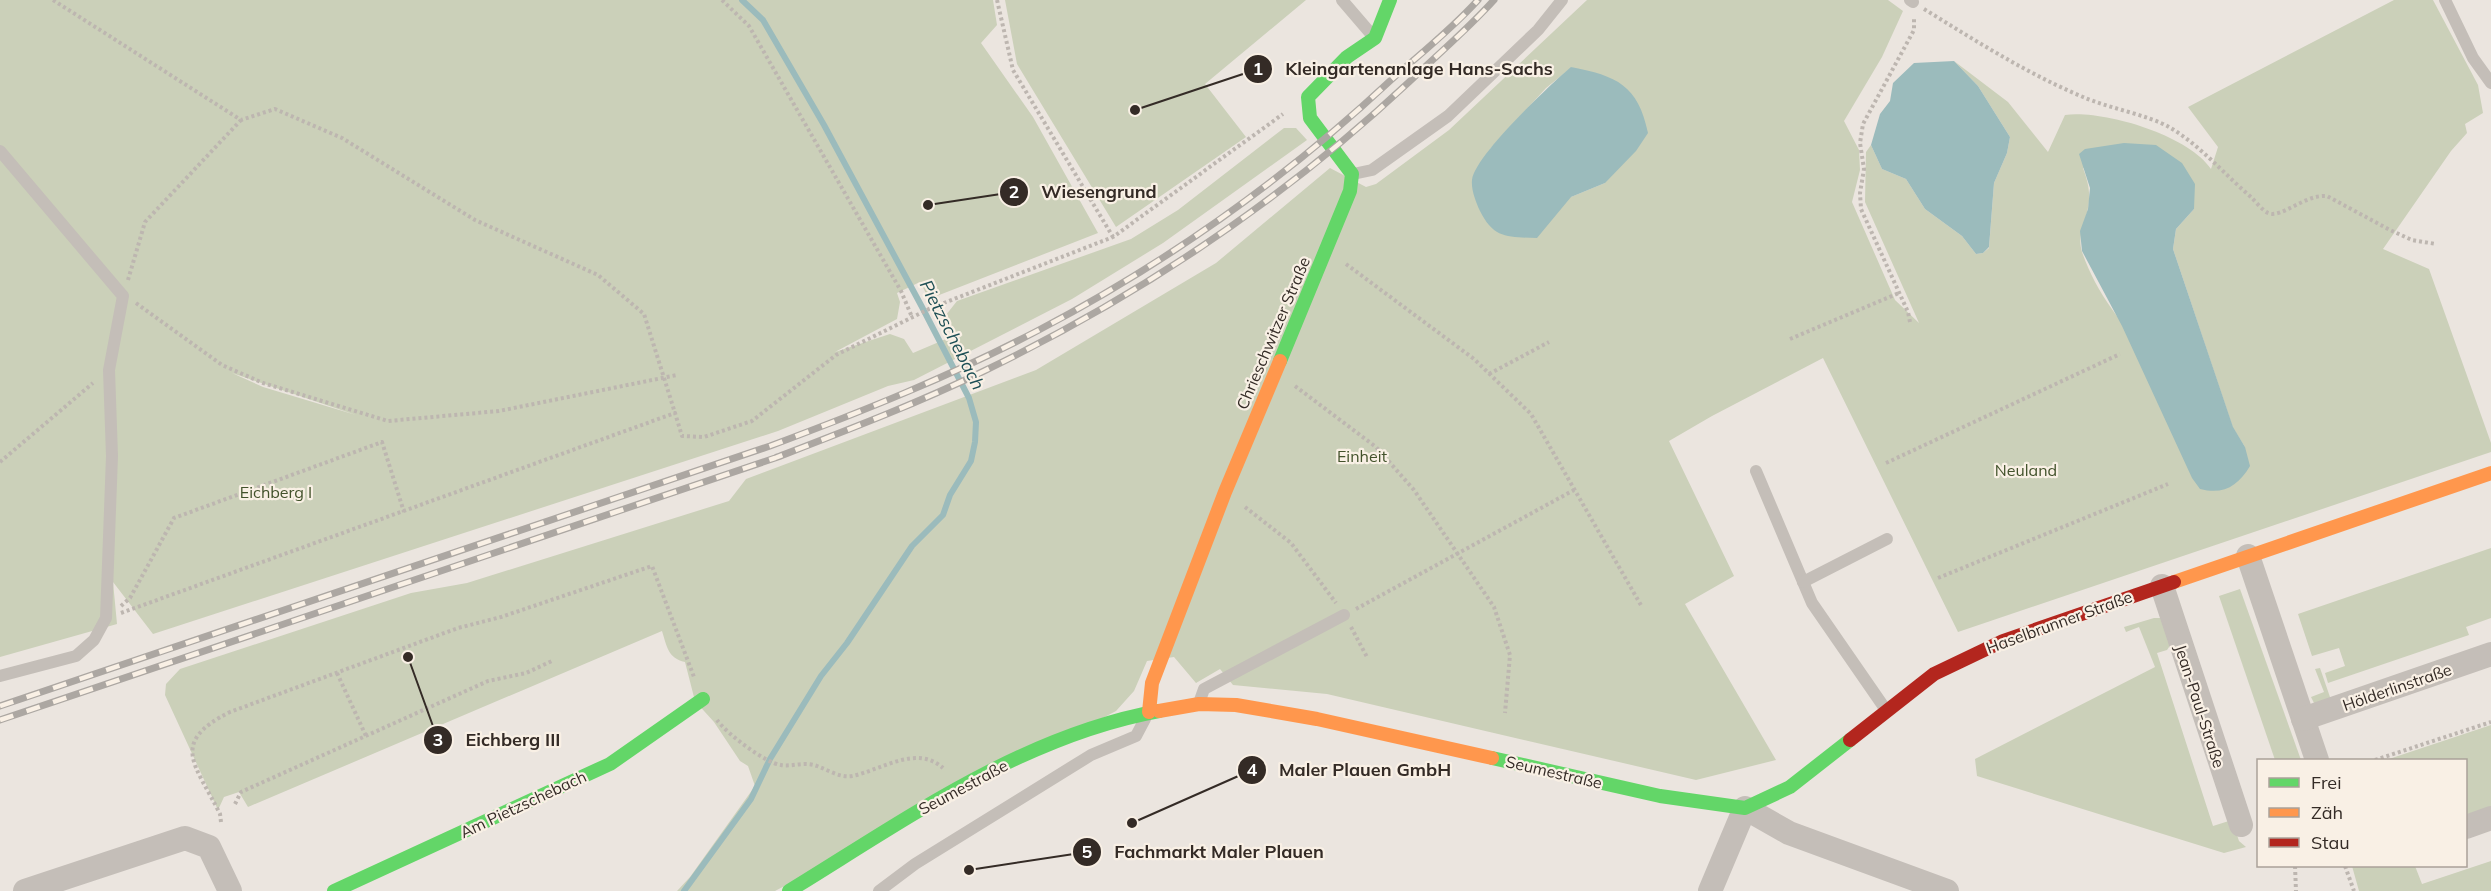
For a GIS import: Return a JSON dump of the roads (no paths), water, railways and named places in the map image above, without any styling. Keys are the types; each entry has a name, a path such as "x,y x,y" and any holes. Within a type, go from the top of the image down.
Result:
{"street":[{"path":"1352,174 1311,118 1308,97 1347,57 1375,38 1390,0"},
{"name":"Chrieschwitzer Straße","path":"1149,712 1152,684 1225,492 1350,191 1352,174"},
{"name":"Haselbrunner Straße","path":"1745,808 1790,787 1934,674 1973,654 2162,586 2491,473"},
{"path":"2248,556 2318,759"},
{"name":"Jean-Paul-Straße","path":"2162,586 2241,825"},
{"name":"Hölderlinstraße","path":"2303,719 2491,654"},
{"name":"Am Pietzschebach","path":"334,891 610,764 703,699"},
{"name":"Seumestraße","path":"789,891 952,790 1041,747 1117,719 1199,704 1236,705 1317,718 1660,796 1745,808 1789,833 1947,891"},
{"path":"1710,891 1745,808"},
{"path":"2467,827 2491,818"},
{"path":"25,891 185,838 209,847 230,891"}],"lane":[{"path":"1342,0 1375,38"},
{"path":"1352,174 1372,171 1448,116 1530,38 1562,0"},
{"path":"2445,0 2473,58 2491,83"},
{"path":"0,151 123,296 109,369 112,456 106,618 94,640 76,656 0,676"},
{"path":"1756,471 1812,603 1887,711"},
{"path":"1803,582 1887,539"},
{"path":"1199,704 1204,688 1344,615"},
{"path":"879,891 915,864 1091,755 1137,736 1149,712"}],"water":[{"path":"1954,61 1978,86 2010,137 2007,153 1994,183 1989,247 1983,253 1976,254 1962,236 1925,209 1906,179 1882,169 1871,145 1880,114 1890,101 1893,83 1914,63"},
{"path":"1571,67 1601,74 1623,85 1638,104 1648,133 1636,151 1605,183 1571,197 1537,238 1503,235 1485,220 1477,204 1472,184 1476,169 1515,120"},
{"path":"2124,143 2156,145 2182,163 2195,184 2194,209 2176,229 2173,249 2233,427 2245,447 2250,466 2235,484 2223,490 2200,489 2192,478 2122,326 2082,251 2080,231 2088,209 2090,188 2079,154 2085,149"}],"waterway":[{"name":"Pietzschebach","path":"684,891 751,799 770,759 821,676 847,643 912,546 943,515 950,495 971,461 975,442 976,422 969,398 922,307 824,125 763,20 742,0"}],"railway":[{"path":"0,706 770,446 872,407 972,363 1085,305 1222,217 1309,152 1447,31 1478,0"},
{"path":"0,720 775,458 906,406 984,371 1098,311 1153,278 1260,206 1361,125 1452,42 1494,0"}],"place":[{"name":"Kleingartenanlage Hans-Sachs","path":"1135,110"},
{"name":"Wiesengrund","path":"928,205"},
{"name":"Eichberg III","path":"408,657"},
{"name":"Maler Plauen GmbH","path":"1132,823"},
{"name":"Fachmarkt Maler Plauen","path":"969,870"}],"park label":[{"name":"Einheit","path":"1362,456"},
{"name":"Neuland","path":"2026,470"},
{"name":"Eichberg I","path":"276,492"}]}
